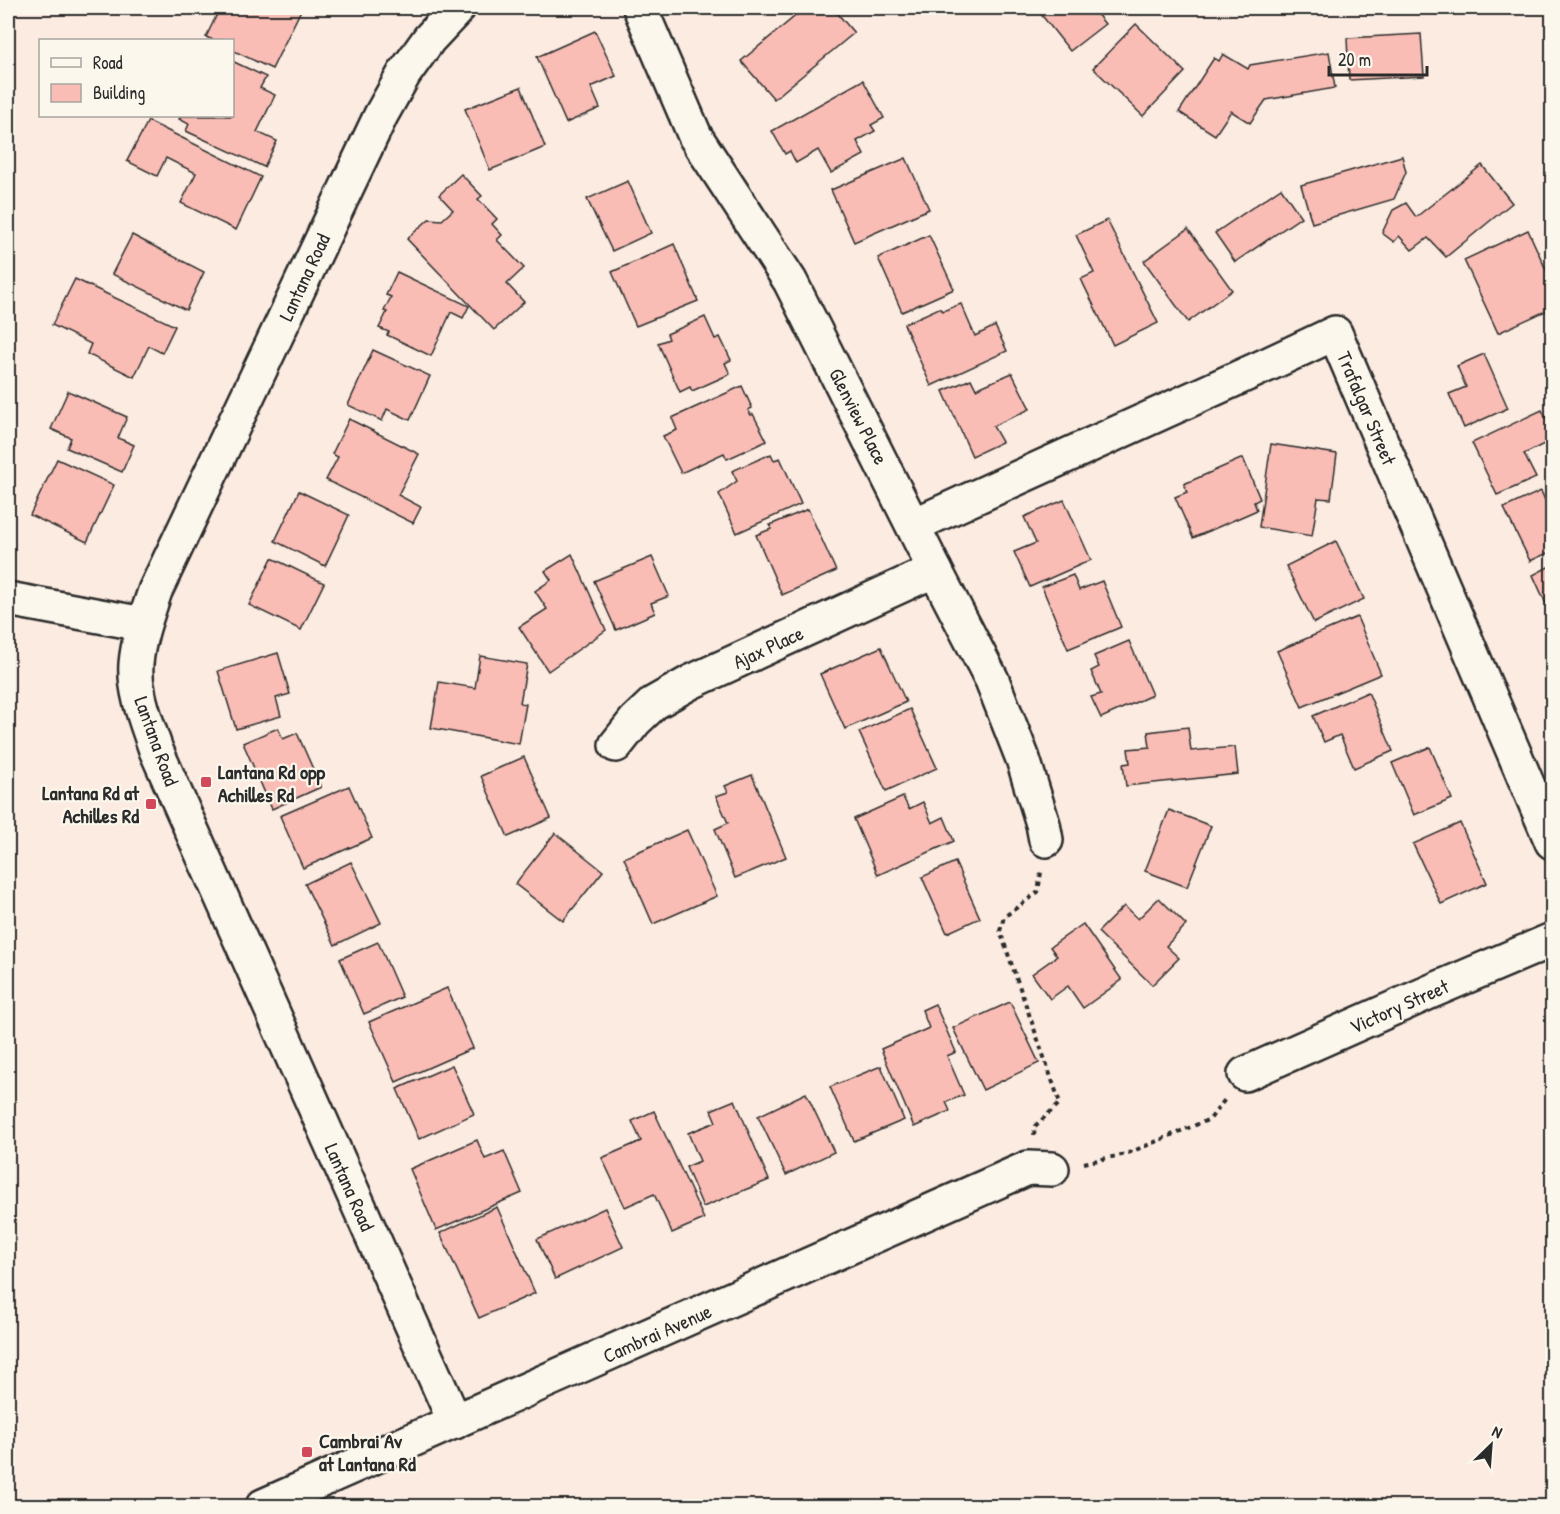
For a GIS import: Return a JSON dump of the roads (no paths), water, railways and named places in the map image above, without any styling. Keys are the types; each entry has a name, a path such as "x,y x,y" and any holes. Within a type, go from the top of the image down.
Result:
{"street":[{"name":"Lantana Road","path":"455,1422 156,750 143,712 136,665 143,624 155,591 381,115 416,57 429,39 458,8"},
{"name":"Glenview Place","path":"640,8 695,136 790,281 992,680 1023,759 1044,832"},
{"name":"Trafalgar Street","path":"914,525 1335,333 1552,842"},
{"name":"Ajax Place","path":"616,745 635,721 654,703 691,682 935,570"},
{"path":"8,599 143,624"},
{"name":"Victory Street","path":"1245,1074 1552,940"},
{"name":"Cambrai Avenue","path":"263,1506 1040,1169"}],"place":[{"name":"Lantana Rd opp Achilles Rd","path":"206,782"},
{"name":"Lantana Rd at Achilles Rd","path":"151,804"},
{"name":"Cambrai Av at Lantana Rd","path":"307,1452"}]}
